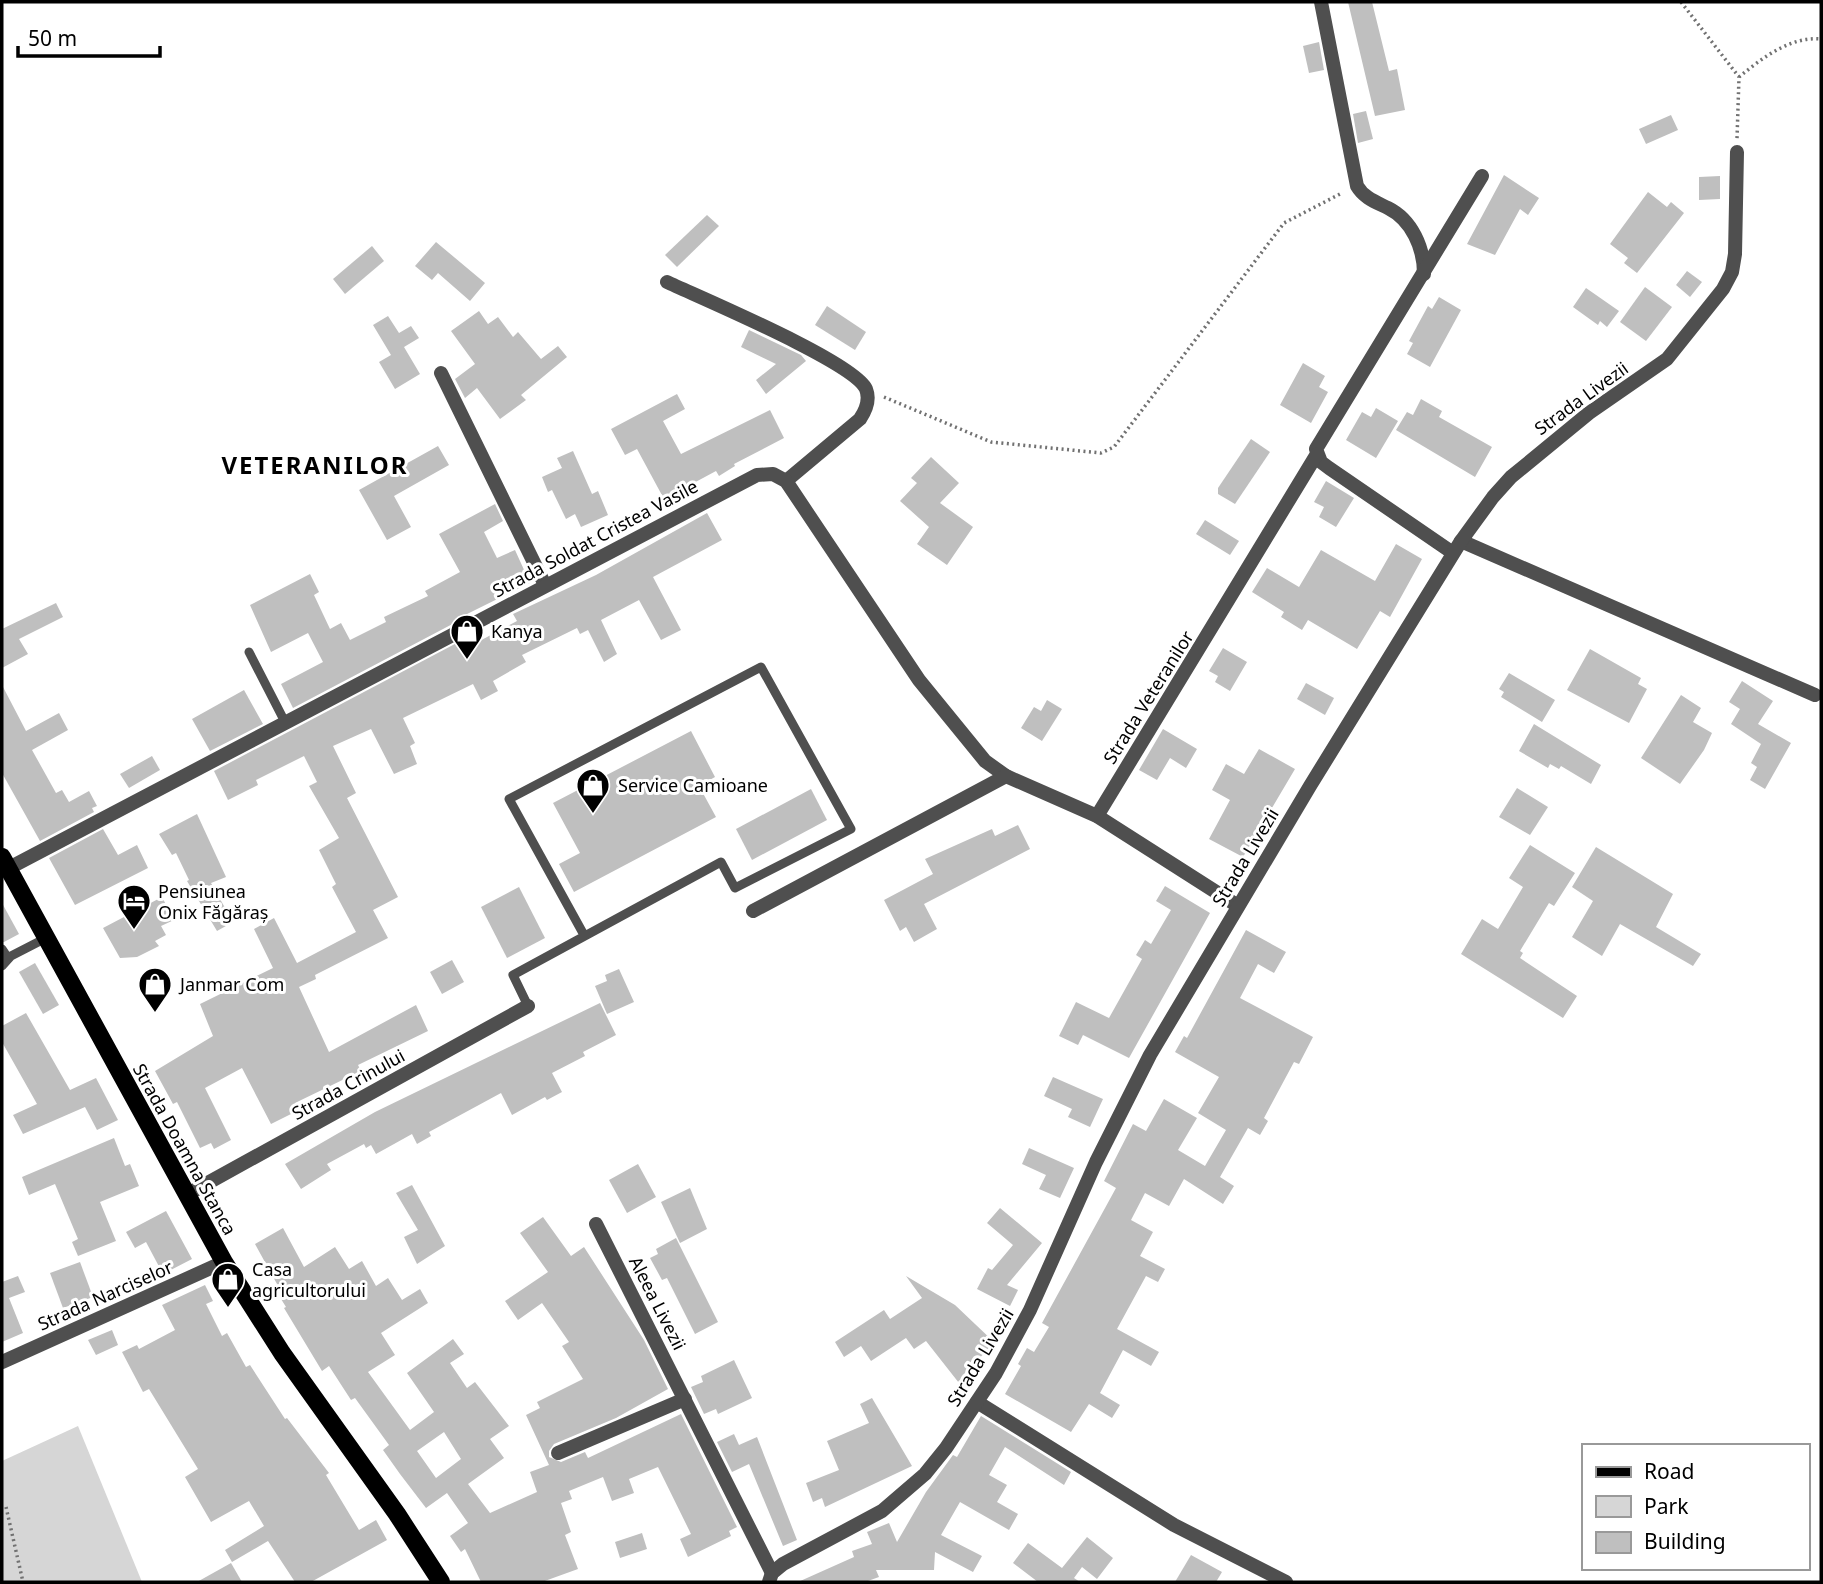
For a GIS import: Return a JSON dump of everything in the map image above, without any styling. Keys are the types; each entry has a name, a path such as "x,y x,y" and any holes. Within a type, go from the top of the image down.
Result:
{"main road":[{"name":"Strada Doamna Stanca","path":"5,862 224,1262 282,1353 390,1504 441,1582"},
{"name":"Strada Doamna Stanca","path":"421,1554 429,1582"}],"street":[{"path":"1321,2 1357,186 1369,198 1396,212 1409,226 1420,248 1424,274"},
{"name":"Strada Livezii","path":"771,1578 783,1564 873,1517 904,1494 946,1448 977,1402 1030,1310 1130,1092 1238,906 1457,547 1511,477 1580,420 1667,359 1723,289 1732,272 1735,254 1737,152"},
{"name":"Strada Veteranilor","path":"1097,816 1317,454 1318,444 1326,430 1482,176"},
{"path":"667,282 830,361 856,377 866,390 866,406 860,419 786,481 935,701 974,750 1006,776 1097,816 1238,906"},
{"path":"441,373 545,585"},
{"path":"1317,454 1329,468 1457,547 1815,695"},
{"name":"Strada Soldat Cristea Vasile","path":"5,862 285,722 757,475 773,474 786,481"},
{"path":"753,911 1006,776"},
{"name":"Strada Crinului","path":"186,1195 528,1006"},
{"name":"Aleea Livezii","path":"596,1224 685,1399 771,1578"},
{"name":"Strada Narciselor","path":"2,1362 224,1262"},
{"path":"558,1453 685,1399"},
{"path":"977,1402 1174,1525 1286,1582"}],"lane":[{"path":"250,652 285,722"},
{"path":"528,1006 513,975 584,935 721,862 735,888 851,829 761,667 509,799 584,935"},
{"path":"2,949 5,962 46,938"}],"path":[{"path":"1681,2 1739,77 1737,152"},
{"path":"1739,77 1769,53 1812,38 1821,39"},
{"path":"866,390 991,442 1101,453 1114,447 1284,223 1357,186"},
{"path":"6,1507 23,1582"}],"green space":[{"path":"78,1426 142,1582 2,1582 2,1461"}],"building":[{"path":"1348,2 1372,2 1389,71 1397,69 1405,110 1375,116"},
{"path":"1319,42 1324,70 1309,73 1303,46"},
{"path":"1366,111 1373,139 1358,143 1353,114"},
{"path":"1671,115 1678,130 1646,144 1639,129"},
{"path":"1504,175 1539,198 1528,215 1520,209 1495,255 1467,244"},
{"path":"1720,176 1720,199 1699,200 1699,177"},
{"path":"1648,192 1667,207 1671,202 1684,213 1637,273 1624,263 1628,258 1610,244"},
{"path":"707,215 719,226 677,267 665,255"},
{"path":"436,242 485,283 470,301 438,273 432,280 415,266"},
{"path":"372,246 384,261 345,294 333,279"},
{"path":"1687,271 1702,282 1690,297 1676,285"},
{"path":"1645,287 1672,307 1646,341 1620,322"},
{"path":"1586,288 1619,311 1607,327 1600,321 1598,325 1573,307"},
{"path":"1439,297 1461,310 1430,367 1407,354 1413,343 1409,341 1428,306 1432,309"},
{"path":"827,306 866,332 855,350 815,325"},
{"path":"479,311 488,324 498,317 513,337 518,332 541,359 558,346 567,357 521,395 526,400 500,419 477,388 465,398 455,379 475,364 451,331"},
{"path":"388,316 399,333 411,326 419,338 404,347 420,374 395,389 379,362 391,355 373,325"},
{"path":"749,330 801,355 806,361 766,394 756,380 776,364 741,347"},
{"path":"1303,363 1325,376 1319,387 1328,392 1311,423 1280,405"},
{"path":"677,394 685,409 663,421 681,454 770,410 784,438 734,464 735,466 719,476 716,471 664,499 637,449 625,455 611,429"},
{"path":"1421,399 1442,411 1439,417 1492,447 1475,477 1396,430 1407,412 1413,415"},
{"path":"1376,408 1398,421 1376,458 1346,440 1362,412 1371,417"},
{"path":"1251,439 1270,452 1235,504 1218,494 1218,488"},
{"path":"438,446 449,465 394,496 411,527 387,540 359,490"},
{"path":"573,451 592,494 598,491 608,515 581,527 575,514 566,519 552,490 548,492 542,477 562,468 557,458"},
{"path":"931,457 959,483 940,503 973,527 947,565 917,544 929,527 900,501 917,483 911,478"},
{"path":"1326,481 1354,498 1336,527 1319,517 1324,507 1314,502"},
{"path":"495,504 503,521 484,532 497,558 515,550 530,583 461,617 462,619 293,708 281,684 323,662 308,633 271,652 250,605 310,574 319,592 314,595 330,629 341,623 350,640 386,622 384,617 428,596 425,591 460,572 439,534"},
{"path":"707,513 722,540 653,577 681,630 661,640 639,600 601,620 617,654 604,662 588,630 580,634 577,628 522,655 526,662 493,681 498,691 481,700 473,684 403,718 415,743 410,746 417,764 394,774 371,729 333,746 356,793 347,798 398,897 373,910 388,938 315,975 316,979 299,987 329,1052 416,1005 428,1031 358,1065 361,1071 295,1103 299,1110 271,1124 242,1068 205,1088 231,1140 214,1149 211,1143 200,1148 177,1102 173,1104 155,1071 213,1036 200,1004 273,968 254,929 274,918 297,963 356,932 332,887 336,884 319,850 339,838 309,786 317,782 304,756 256,780 258,785 228,800 214,771 470,636 474,644 517,621 513,614 596,575"},
{"path":"1205,520 1239,541 1230,555 1196,534"},
{"path":"1396,544 1422,559 1390,617 1380,611 1357,649 1308,620 1302,630 1281,617 1284,612 1252,592 1267,568 1299,587 1321,550 1375,581"},
{"path":"56,603 63,617 19,639 28,654 2,668 2,629"},
{"path":"1223,648 1247,662 1230,691 1215,682 1218,676 1209,671"},
{"path":"1590,649 1641,678 1638,684 1647,689 1629,723 1567,690"},
{"path":"1509,673 1555,700 1542,722 1501,697 1504,692 1499,689"},
{"path":"1742,681 1773,701 1758,724 1791,743 1765,789 1750,780 1757,767 1751,763 1761,744 1731,724 1740,709 1729,702"},
{"path":"1306,683 1334,698 1325,715 1297,699"},
{"path":"2,685 26,731 59,713 68,730 32,750 56,793 62,790 69,802 89,791 97,806 92,808 94,812 40,841 2,773"},
{"path":"244,690 263,724 210,751 192,719"},
{"path":"1681,695 1701,708 1693,722 1712,733 1704,750 1680,784 1641,758"},
{"path":"1047,700 1062,709 1042,741 1021,728 1034,707 1041,711"},
{"path":"1534,724 1601,765 1591,784 1561,766 1559,769 1550,764 1548,768 1519,751"},
{"path":"1163,729 1197,749 1186,768 1170,758 1157,780 1139,770"},
{"path":"691,731 715,777 699,786 716,817 574,892 559,864 580,853 553,803"},
{"path":"1259,749 1295,769 1243,857 1209,839 1230,800 1212,790 1226,764 1244,774"},
{"path":"152,756 160,770 129,788 120,774"},
{"path":"1517,788 1548,807 1530,835 1499,817"},
{"path":"811,789 827,820 752,860 736,829"},
{"path":"197,814 226,877 211,883 233,922 217,931 187,881 189,880 176,853 172,855 159,834"},
{"path":"1018,825 1030,849 924,904 937,929 914,942 906,927 900,931 884,900 933,874 925,859 992,829 995,836"},
{"path":"103,829 118,855 137,845 148,868 75,905 49,858"},
{"path":"1530,845 1575,873 1554,906 1549,903 1520,951 1523,953 1520,958 1577,996 1563,1018 1461,954 1482,919 1498,929 1523,887 1509,878"},
{"path":"1596,847 1673,894 1656,927 1701,954 1693,966 1620,924 1602,956 1572,937 1593,901 1572,887"},
{"path":"1165,886 1210,913 1129,1058 1083,1035 1078,1045 1059,1036 1076,1002 1109,1018 1142,959 1136,955 1145,940 1151,944 1171,910 1156,901"},
{"path":"519,887 545,938 507,958 481,907"},
{"name":"Pensiunea Onix Făgăraș","path":"162,897 174,920 161,926 166,935 155,941 159,946 137,957 120,958 103,928"},
{"path":"2,903 19,934 4,942 2,942"},
{"path":"1246,930 1286,952 1274,973 1258,964 1240,998 1313,1037 1299,1064 1294,1062 1264,1118 1268,1121 1260,1135 1248,1128 1220,1177 1234,1186 1223,1204 1184,1179 1169,1206 1145,1193 1131,1220 1153,1232 1140,1256 1165,1269 1158,1282 1146,1276 1117,1329 1159,1352 1151,1366 1123,1350 1100,1393 1120,1405 1112,1418 1089,1404 1071,1432 1005,1394 1021,1366 1018,1364 1027,1348 1034,1352 1049,1327 1042,1323 1116,1188 1104,1181 1133,1124 1146,1131 1164,1099 1197,1118 1178,1150 1205,1166 1226,1130 1198,1113 1219,1077 1175,1052 1184,1036 1187,1038"},
{"path":"452,960 464,982 442,994 430,972"},
{"path":"35,963 59,1005 43,1014 19,972"},
{"path":"619,969 634,1002 607,1014 595,986 607,981 605,975"},
{"path":"600,1003 616,1035 583,1052 585,1056 552,1073 562,1092 547,1100 545,1097 512,1115 501,1093 429,1132 431,1136 417,1144 412,1134 376,1154 371,1145 366,1148 364,1144 327,1164 331,1170 301,1189 285,1164 375,1112"},
{"path":"26,1013 70,1090 96,1078 118,1120 97,1130 85,1107 23,1134 13,1115 37,1104 2,1042 2,1026"},
{"path":"1053,1077 1103,1099 1090,1127 1068,1117 1072,1109 1044,1096"},
{"path":"114,1138 125,1166 130,1164 139,1186 100,1202 116,1241 78,1256 72,1242 78,1239 55,1184 29,1195 22,1177"},
{"path":"1029,1148 1074,1168 1060,1198 1039,1189 1046,1175 1022,1164"},
{"path":"638,1164 656,1197 627,1213 609,1180"},
{"path":"412,1185 445,1246 417,1264 404,1237 418,1230 396,1193"},
{"path":"690,1188 707,1229 680,1243 661,1202"},
{"path":"1000,1208 1042,1243 1007,1285 1018,1290 1010,1306 977,1289 988,1268 992,1270 1013,1245 987,1223"},
{"path":"166,1211 192,1259 163,1274 146,1242 135,1248 126,1232"},
{"path":"543,1217 571,1256 584,1247 644,1340 668,1389 616,1418 554,1444 549,1451 549,1457 561,1462 585,1452 588,1458 681,1414 737,1527 729,1531 731,1536 688,1557 680,1539 691,1534 658,1467 629,1479 634,1493 612,1501 603,1477 569,1491 572,1499 561,1503 571,1532 565,1535 578,1569 542,1582 481,1582 465,1549 461,1552 450,1536 468,1523 447,1493 426,1508 400,1474 383,1450 389,1445 355,1398 351,1400 329,1366 322,1371 284,1308 286,1307 273,1286 277,1284 255,1244 283,1228 304,1267 335,1247 349,1269 362,1261 376,1286 388,1278 402,1300 420,1289 428,1303 381,1333 395,1355 368,1372 410,1430 434,1412 407,1373 453,1339 464,1354 450,1363 467,1388 475,1382 509,1426 490,1439 504,1458 468,1484 490,1513 537,1492 530,1472 549,1465 526,1415 540,1408 537,1402 583,1379 562,1346 569,1342 542,1303 518,1320 505,1301 548,1272 520,1233","holes":["444,1432 461,1459 436,1478 417,1451"]},
{"path":"676,1238 718,1322 695,1334 667,1278 662,1280 650,1258 658,1254 656,1249"},
{"path":"80,1262 93,1297 63,1308 50,1273"},
{"path":"18,1276 25,1292 9,1298 23,1333 2,1342 2,1282"},
{"path":"906,1276 955,1305 995,1343 966,1371 959,1383 926,1341 914,1349 906,1338 871,1361 861,1346 844,1357 835,1342 884,1310 890,1319 922,1298"},
{"path":"205,1285 213,1301 206,1304 222,1336 227,1333 246,1367 250,1365 285,1419 287,1418 329,1473 326,1475 359,1530 376,1520 387,1540 311,1582 295,1582 268,1541 232,1562 225,1550 264,1526 249,1501 211,1522 185,1477 198,1469 149,1389 143,1392 122,1352 137,1345 139,1349 175,1330 162,1305"},
{"path":"112,1330 118,1345 96,1355 88,1340"},
{"path":"734,1360 752,1398 718,1414 716,1409 704,1414 691,1387 703,1382 701,1376"},
{"path":"872,1398 912,1466 825,1507 822,1498 813,1502 806,1483 839,1470 827,1441 869,1423 860,1404"},
{"path":"981,1416 1071,1472 1064,1485 1005,1447 989,1475 1007,1485 997,1502 1018,1514 1009,1530 960,1502 941,1535 982,1556 973,1572 935,1552 934,1570 876,1570 879,1577 865,1582 798,1582 854,1557 852,1551 872,1544 867,1532 889,1523 897,1542 926,1492 953,1455 957,1457"},
{"path":"734,1434 739,1445 757,1437 797,1540 783,1546 749,1464 732,1472 717,1442"},
{"path":"642,1533 647,1549 620,1558 615,1542"},
{"path":"1087,1537 1113,1558 1097,1579 1082,1567 1074,1578 1080,1582 1038,1582 1013,1563 1028,1543 1062,1568"},
{"path":"1191,1555 1222,1572 1216,1582 1175,1582"},
{"path":"231,1563 242,1582 197,1582"}],"place":[{"name":"Kanya","path":"467,661"},
{"name":"Service Camioane","path":"593,815"},
{"name":"Pensiunea Onix Făgăraș","path":"134,931"},
{"name":"Janmar Com","path":"155,1014"},
{"name":"Casa agricultorului","path":"228,1309"}],"district":[{"name":"VETERANILOR","path":"315,464"}]}
